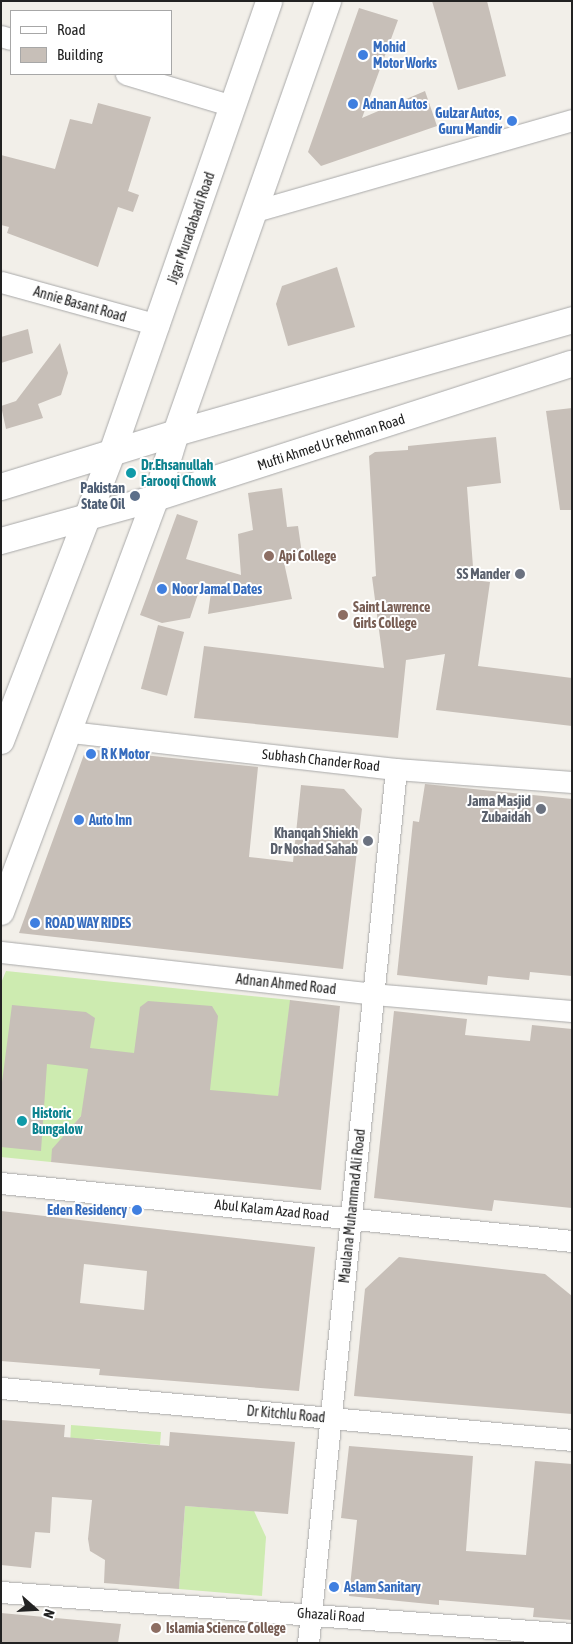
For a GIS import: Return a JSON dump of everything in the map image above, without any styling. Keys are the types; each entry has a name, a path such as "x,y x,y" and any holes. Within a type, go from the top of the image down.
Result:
{"street":[{"name":"Jigar Muradabadi Road","path":"1,741 112,454 269,1"},
{"path":"1,912 71,732 156,498 176,432 328,1"},
{"path":"129,75 233,106"},
{"path":"255,211 572,120"},
{"name":"Annie Basant Road","path":"1,282 158,325"},
{"path":"1,487 112,454 176,432 572,320"},
{"name":"Mufti Ahmed Ur Rehman Road","path":"1,541 156,498 572,364"},
{"name":"Subhash Chander Road","path":"71,732 396,768 572,782"},
{"name":"Maulana Muhammad Ali Road","path":"308,1643 396,768"},
{"name":"Adnan Ahmed Road","path":"1,952 374,994 572,1011"},
{"name":"Abul Kalam Azad Road","path":"1,1183 572,1241"},
{"name":"Dr Kitchlu Road","path":"1,1388 572,1440"},
{"name":"Ghazali Road","path":"1,1592 572,1634"}],"green space":[{"path":"6,971 291,1000 278,1097 81,1116 53,1149 51,1162 1,1157 1,983"},
{"path":"71,1425 161,1432 160,1445 96,1439 70,1446"},
{"path":"185,1506 254,1511 266,1537 262,1596 179,1589"}],"building":[{"path":"432,1 487,1 506,76 458,90"},
{"path":"359,8 398,20 362,118 425,91 437,126 321,166 308,152"},
{"path":"98,103 151,117 128,191 139,195 133,212 118,207 98,267 7,233 9,227 1,225 1,155 55,169 70,119 92,124"},
{"path":"337,267 355,327 288,346 276,304 282,286"},
{"path":"28,329 33,353 1,363 1,337"},
{"path":"60,343 68,373 61,395 38,404 43,418 6,429 1,406 16,401"},
{"path":"572,408 572,510 560,510 546,411"},
{"path":"496,437 501,483 467,487 474,580 490,582 478,666 572,678 572,726 436,710 445,654 406,660 398,738 194,718 204,646 384,668 372,577 376,576 369,456 375,452 408,450 408,446"},
{"path":"282,488 287,527 298,526 302,554 283,558 292,599 208,614 212,585 202,582 190,618 162,623 140,615 177,514 198,521 186,559 241,575 238,534 253,530 248,493"},
{"path":"158,625 184,632 167,696 141,689"},
{"path":"86,749 258,767 249,857 293,862 301,785 344,789 362,809 343,969 19,933"},
{"path":"425,784 572,799 572,976 530,972 529,980 488,976 487,985 397,975 413,821 419,822"},
{"path":"290,1000 340,1006 321,1190 51,1162 52,1149 81,1116 88,1069 47,1064 41,1151 1,1147 1,1090 12,1005 86,1012 95,1018 90,1048 134,1053 140,1007 148,1001 212,1006 218,1016 210,1090 278,1096"},
{"path":"394,1011 467,1019 465,1035 530,1041 532,1025 572,1029 572,1208 494,1200 492,1211 374,1198"},
{"path":"1,1211 315,1247 299,1391 99,1375 100,1369 1,1361","holes":["84,1264 147,1271 144,1310 80,1303"]},
{"path":"399,1257 545,1274 572,1296 572,1414 354,1396 365,1289"},
{"path":"1,1420 65,1425 64,1437 169,1446 170,1432 295,1442 288,1514 185,1506 179,1589 104,1583 105,1560 90,1551 88,1539 92,1500 52,1497 50,1533 35,1532 31,1568 1,1565"},
{"path":"349,1446 473,1456 466,1551 526,1555 535,1461 572,1464 572,1620 533,1617 534,1608 439,1600 439,1605 349,1596 357,1520 341,1518"},
{"path":"1,1613 121,1624 118,1643 1,1643"}],"place":[{"name":"Mohid Motor Works","path":"363,55"},
{"name":"Adnan Autos","path":"353,104"},
{"name":"Gulzar Autos, Guru Mandir","path":"512,121"},
{"name":"Dr.Ehsanullah Farooqi Chowk","path":"131,473"},
{"name":"Pakistan State Oil","path":"135,496"},
{"name":"Api College","path":"269,556"},
{"name":"SS Mander","path":"520,574"},
{"name":"Noor Jamal Dates","path":"162,589"},
{"name":"Saint Lawrence Girls College","path":"343,615"},
{"name":"R K Motor","path":"91,754"},
{"name":"Jama Masjid Zubaidah","path":"541,809"},
{"name":"Auto Inn","path":"79,820"},
{"name":"Khanqah Shiekh Dr Noshad Sahab","path":"368,841"},
{"name":"ROAD WAY RIDES","path":"35,923"},
{"name":"Historic Bungalow","path":"22,1121"},
{"name":"Eden Residency","path":"137,1210"},
{"name":"Aslam Sanitary","path":"334,1587"},
{"name":"Islamia Science College","path":"156,1628"}]}
